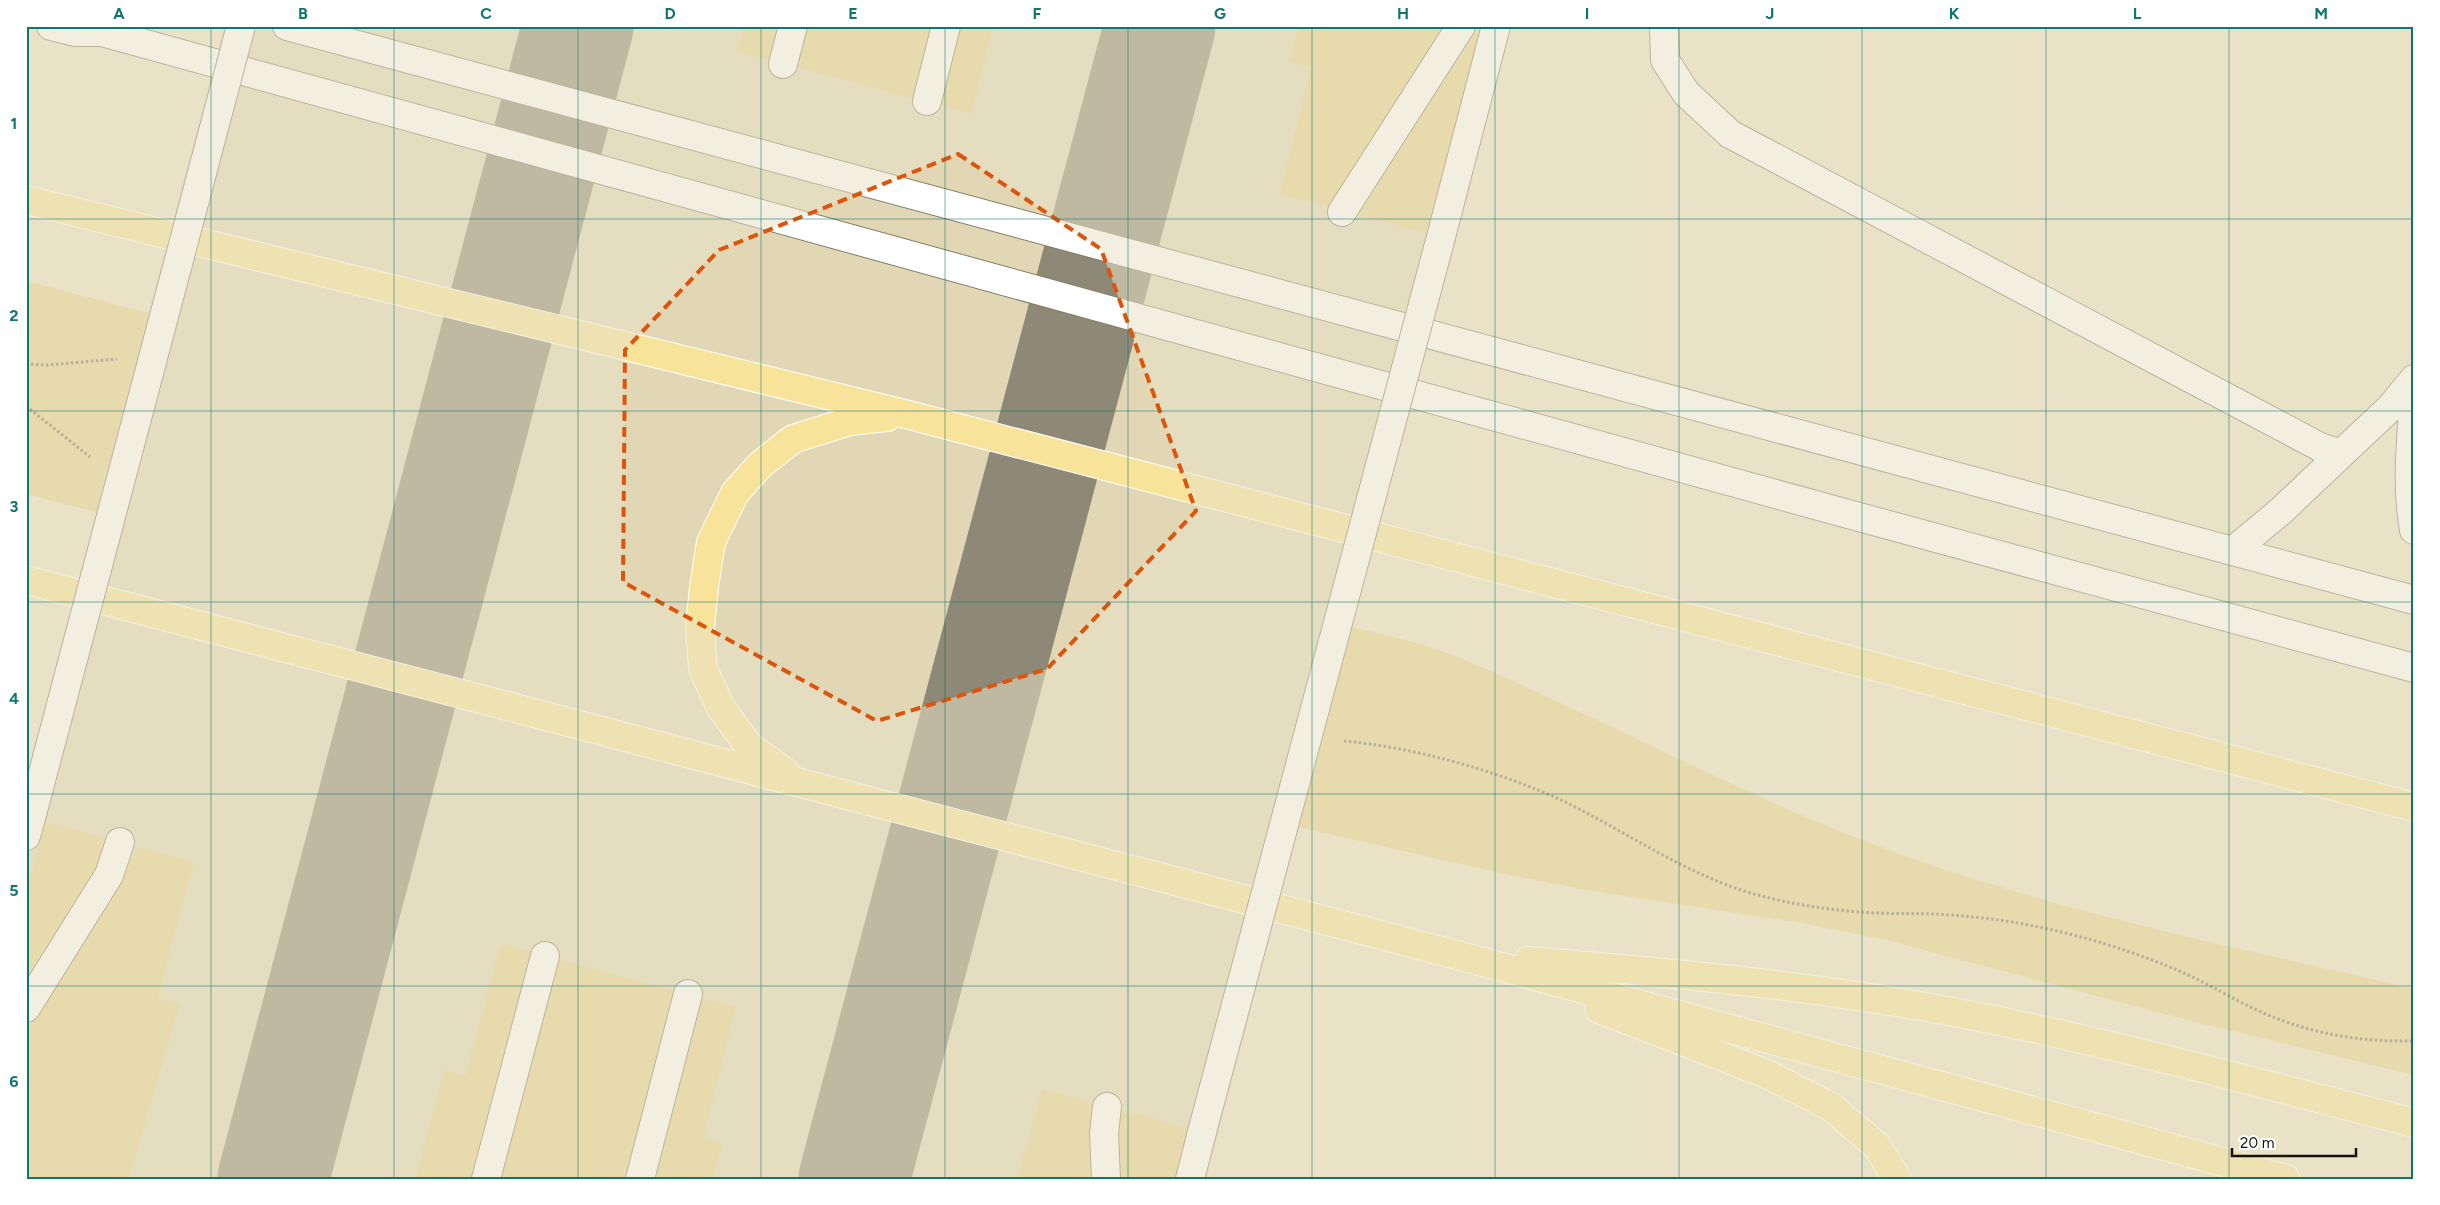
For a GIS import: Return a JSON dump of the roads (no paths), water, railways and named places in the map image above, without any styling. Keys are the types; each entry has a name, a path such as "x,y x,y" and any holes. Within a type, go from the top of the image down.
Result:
{"main road":[{"path":"26,200 909,415 2414,807"},
{"path":"797,782 749,746 721,708 703,669 700,627 711,542 735,493 760,465 793,439 850,421 909,415"},
{"path":"26,580 1457,955 2286,1179"},
{"path":"1457,955 1683,974 1879,1000 2003,1022 2097,1043 2414,1123"},
{"path":"1457,955 1767,1074 1831,1107 1877,1146 1897,1179"}],"street":[{"path":"51,26 75,32 104,29 1848,514 2414,668"},
{"path":"29,827 241,26"},
{"path":"287,26 2414,600"},
{"path":"783,64 793,26"},
{"path":"927,102 946,26"},
{"path":"1342,212 1461,26"},
{"path":"1190,1179 1496,26"},
{"path":"1664,26 1665,60 1686,93 1730,134 2320,448 2341,454"},
{"path":"2233,551 2282,510 2390,408 2414,379"},
{"path":"2414,397 2408,473 2414,530"},
{"path":"26,1008 109,876 120,842"},
{"path":"486,1179 545,956"},
{"path":"640,1179 688,994"},
{"path":"1106,1179 1104,1132 1107,1107"}]}
